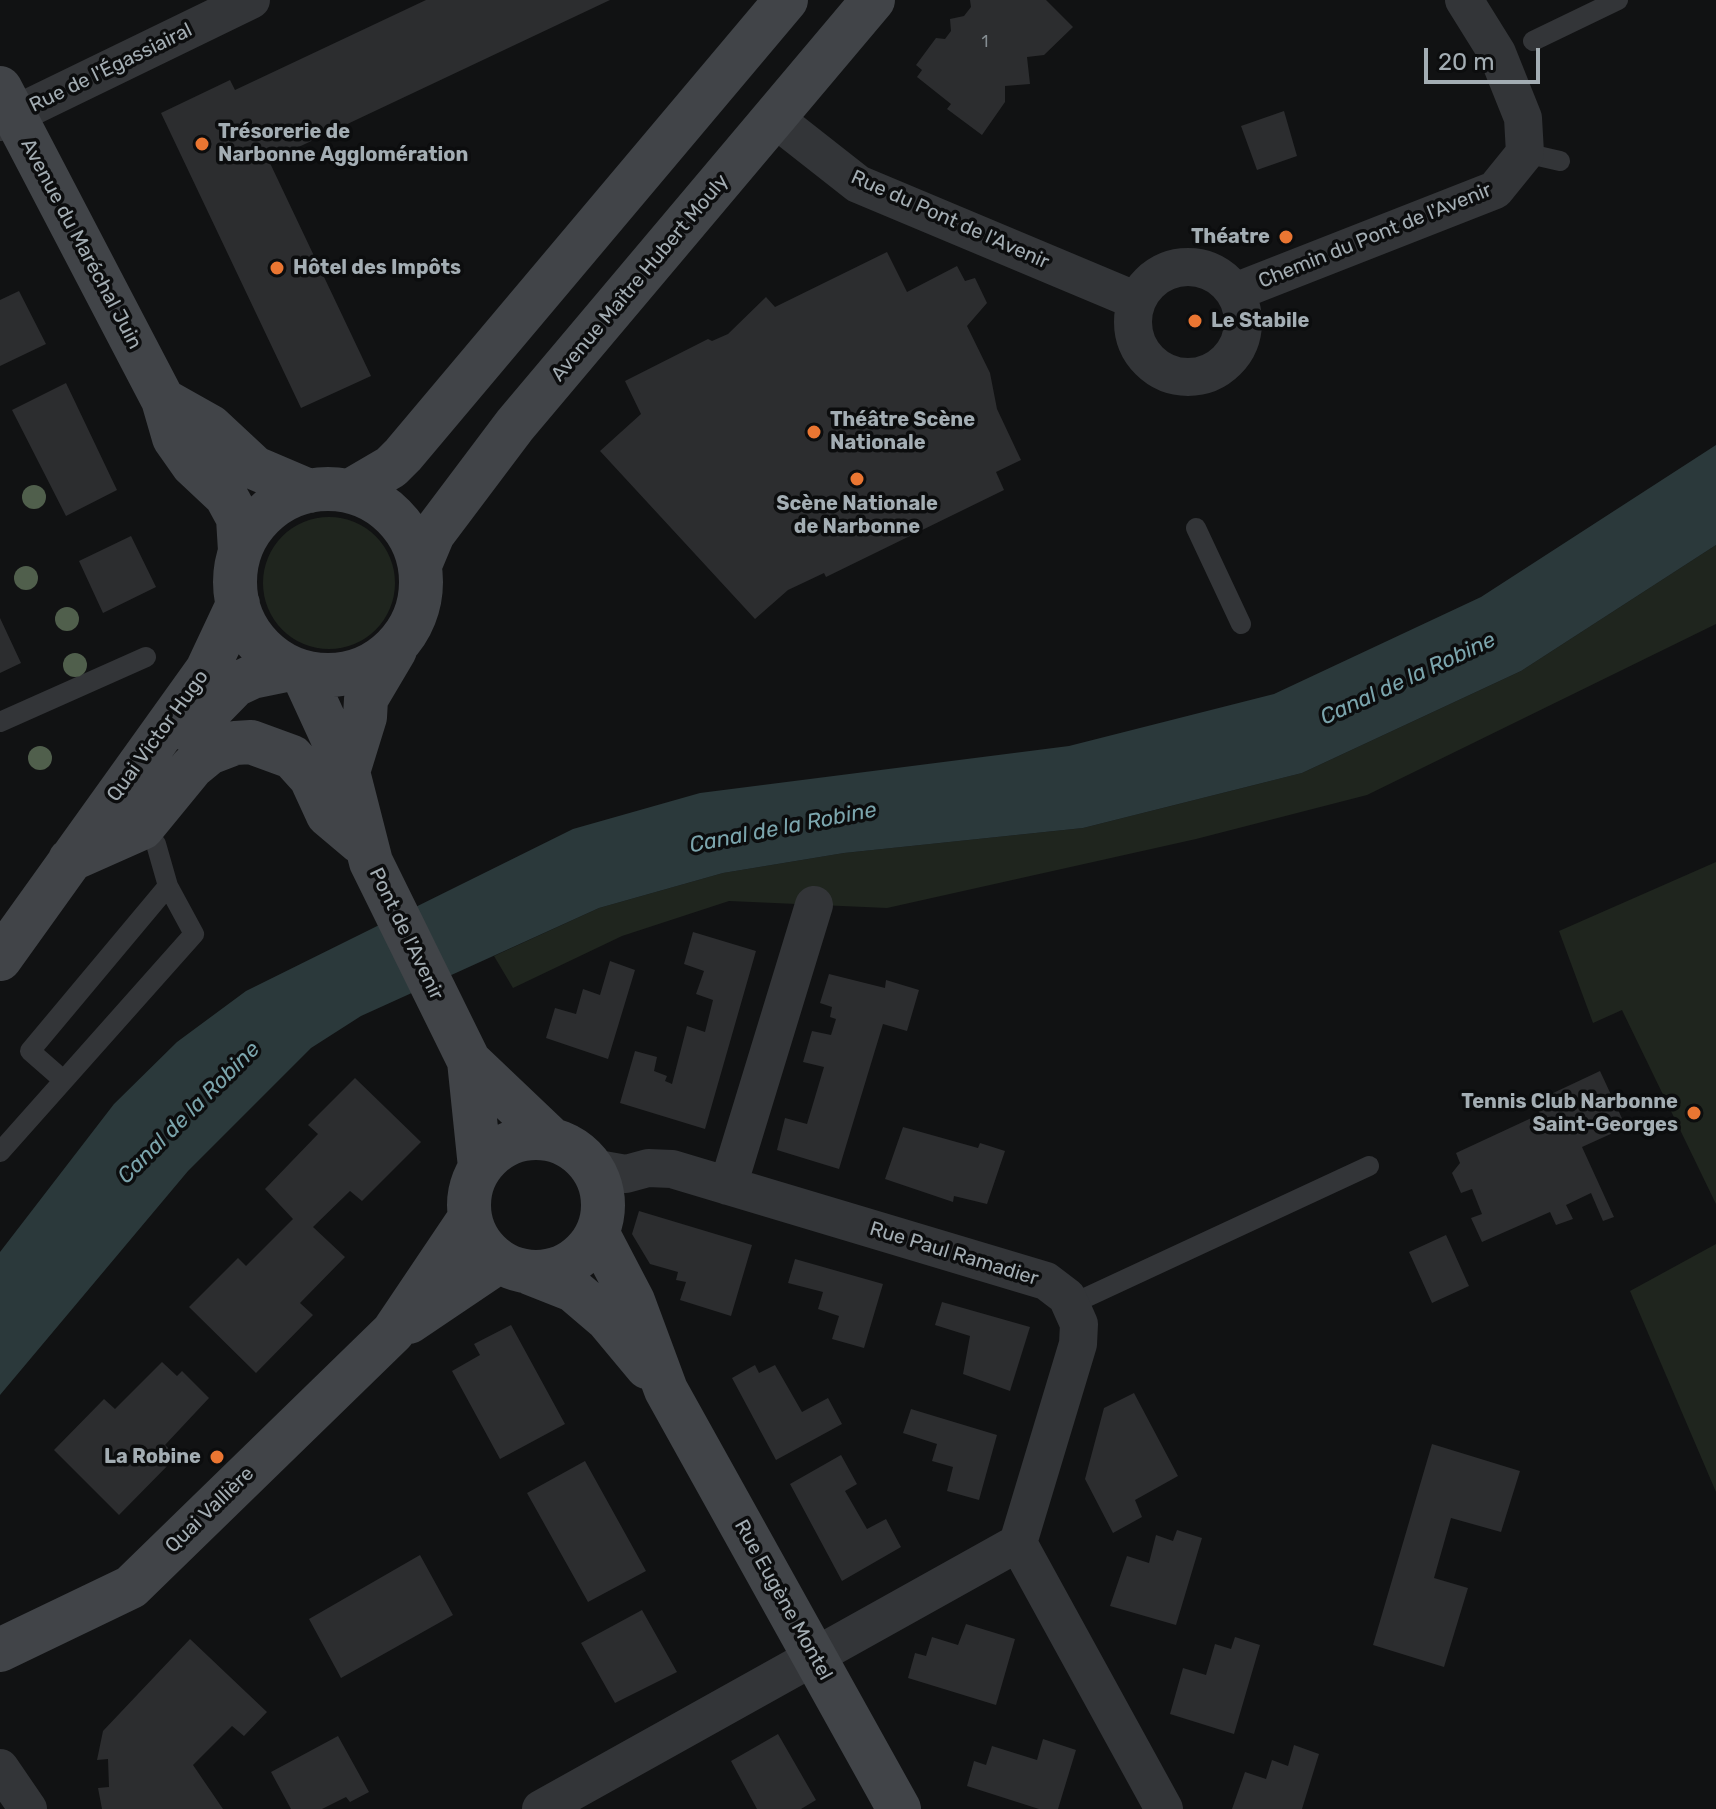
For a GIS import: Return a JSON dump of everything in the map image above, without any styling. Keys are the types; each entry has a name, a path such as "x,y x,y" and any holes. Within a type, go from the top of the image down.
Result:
{"main road":[{"path":"398,643 380,660 358,670 335,675 297,671 267,653 249,631 238,604 236,578 240,551 256,524 280,503 329,491 391,467 786,0"},
{"name":"Avenue Maître Hubert Mouly","path":"420,565 433,534 515,425 873,0"},
{"name":"Avenue du Maréchal Juin","path":"4,109 163,400 174,438 193,465 226,496 238,518 240,551"},
{"path":"163,400 211,427 255,468 329,491 375,501 396,517 412,539 420,565 421,593 413,620 366,699 365,717 348,772"},
{"name":"Quai Victor Hugo","path":"0,959 67,861 207,670 238,604"},
{"path":"297,671 348,772 372,862"},
{"name":"Quai Victor Hugo","path":"67,861 227,691 252,677 297,671"},
{"path":"67,861 142,828 200,760 227,745 251,742 292,757 311,778 328,815 372,862"},
{"name":"Pont de l'Avenir","path":"372,862 469,1061"},
{"path":"469,1061 551,1139 575,1150 592,1168 603,1202 598,1234 573,1262 552,1271 514,1268 481,1245 469,1219 469,1194 480,1167 490,1156 515,1141 551,1139"},
{"path":"469,1061 480,1167"},
{"name":"Quai Vallière","path":"0,1650 131,1587 393,1332 469,1219"},
{"name":"Rue Eugène Montel","path":"598,1234 633,1301 666,1390 899,1809"},
{"name":"Quai Vallière","path":"393,1332 446,1300 514,1268"},
{"name":"Rue Eugène Montel","path":"514,1268 573,1290 607,1319 666,1390"}],"street":[{"name":"Rue de l'Égassiairal","path":"4,109 251,0"},
{"name":"Chemin du Pont de l'Avenir","path":"1235,292 1495,190 1542,157 1497,53 1464,0"},
{"name":"Rue du Pont de l'Avenir","path":"774,118 858,184 1137,301"},
{"path":"1192,267 1209,270 1235,292 1244,328 1238,345 1219,368 1188,378 1154,366 1142,353 1135,337 1137,301 1159,275 1192,267"},
{"path":"728,1186 814,905"},
{"name":"Rue Paul Ramadier","path":"592,1168 626,1174 648,1168 672,1169 1046,1281 1061,1290 1072,1304"},
{"path":"541,1809 1018,1543 1078,1344 1079,1324 1072,1304"},
{"path":"1018,1543 1164,1809"},
{"path":"0,1768 28,1809"}],"lane":[{"path":"1533,41 1618,0"},
{"path":"1196,528 1241,624"},
{"path":"0,722 146,657"},
{"path":"0,1152 194,934 168,886 156,844 142,828"},
{"path":"62,1079 30,1051 168,886"},
{"path":"1072,1304 1369,1166"}],"shaded area":[{"path":"329,517 366,528 384,546 395,583 384,620 366,638 329,649 292,638 274,620 263,583 274,546 292,528"},
{"path":"1716,545 1716,624 1367,795 1196,839 887,908 729,901 622,936 513,988 494,956 599,908 723,873 844,853 1083,828 1302,773 1521,671"},
{"name":"Tennis Club Narbonne Saint-Georges","path":"1716,862 1716,1204 1622,1010 1593,1023 1559,931"},
{"path":"1716,1244 1716,1492 1630,1291"}],"water":[{"name":"Canal de la Robine","path":"1716,445 1716,545 1521,671 1302,773 1083,828 844,853 723,873 599,908 361,1016 311,1048 188,1171 0,1395 0,1252 114,1104 177,1042 246,991 573,829 700,793 1069,746 1274,694 1481,597"}],"building":[{"name":"Hôtel des Impôts","path":"426,0 610,0 269,161 371,376 301,408 161,113 230,80 235,90"},
{"path":"970,0 1046,0 1073,27 1044,55 1027,57 1030,84 1005,86 1005,102 982,135 947,109 951,104 917,77 922,70 916,65 936,38 945,39 951,31 950,19 964,16 971,7"},
{"path":"1284,111 1297,156 1257,170 1241,126"},
{"name":"Théâtre Scène Nationale","path":"887,252 907,292 957,266 965,281 975,278 987,303 967,326 990,373 997,409 1021,460 996,472 1004,490 826,577 824,573 788,590 755,619 600,451 641,414 625,381 708,339 712,341 728,334 766,297 775,307"},
{"path":"19,291 46,344 0,366 0,300"},
{"path":"66,383 117,490 66,516 12,410"},
{"path":"131,536 156,587 103,613 79,561"},
{"path":"0,618 21,663 0,673"},
{"path":"693,932 756,951 705,1129 620,1103 635,1051 657,1057 654,1071 667,1076 665,1081 672,1084 687,1026 705,1032 713,1000 696,994 704,971 684,964"},
{"path":"610,961 635,970 608,1059 546,1038 555,1008 576,1014 583,989 600,995"},
{"path":"829,974 885,988 886,980 919,990 907,1031 883,1024 839,1169 777,1150 785,1118 807,1124 824,1067 803,1062 812,1031 831,1035 836,1019 830,1017 832,1007 820,1003"},
{"path":"1600,1071 1626,1127 1582,1147 1614,1217 1603,1221 1591,1193 1566,1205 1573,1219 1556,1225 1550,1212 1482,1242 1471,1218 1482,1214 1472,1189 1461,1193 1452,1173 1460,1163 1456,1153 1540,1114 1534,1102"},
{"path":"355,1078 421,1142 362,1201 350,1191 313,1227 345,1257 300,1303 313,1315 256,1373 189,1307 238,1258 246,1266 293,1219 265,1189 318,1134 308,1125"},
{"path":"903,1127 978,1148 980,1143 1005,1151 987,1204 954,1196 953,1202 885,1179"},
{"path":"639,1211 752,1245 731,1316 680,1300 686,1282 676,1280 678,1272 650,1264 632,1234"},
{"path":"1446,1235 1469,1286 1432,1303 1409,1252"},
{"path":"795,1259 883,1284 864,1348 832,1339 839,1316 818,1309 823,1292 788,1283"},
{"path":"942,1302 1030,1327 1010,1391 963,1374 970,1336 935,1325"},
{"path":"511,1325 565,1424 500,1459 452,1371 480,1355 474,1344"},
{"path":"162,1362 177,1376 182,1371 209,1398 165,1445 177,1456 119,1515 54,1450 104,1399 115,1409"},
{"path":"755,1365 759,1373 775,1365 802,1412 828,1398 842,1424 776,1460 732,1378"},
{"path":"1134,1393 1178,1476 1135,1500 1142,1517 1113,1533 1085,1479 1104,1408"},
{"path":"911,1409 997,1435 979,1500 947,1491 953,1467 932,1461 937,1444 903,1433"},
{"path":"1432,1444 1520,1471 1501,1532 1451,1518 1434,1578 1468,1588 1444,1667 1373,1645"},
{"path":"841,1455 857,1484 845,1491 867,1529 886,1519 901,1547 842,1581 790,1484"},
{"path":"585,1461 646,1571 588,1602 527,1493"},
{"path":"1177,1530 1202,1538 1176,1625 1110,1606 1127,1556 1149,1563 1156,1535 1173,1541"},
{"path":"420,1555 453,1615 341,1678 309,1619"},
{"path":"642,1610 677,1672 615,1703 581,1643"},
{"path":"966,1624 1015,1639 996,1705 908,1678 915,1653 926,1656 932,1637 958,1645"},
{"path":"1235,1637 1260,1645 1234,1734 1170,1714 1183,1668 1206,1675 1215,1644 1231,1649"},
{"path":"190,1639 267,1712 244,1736 232,1726 193,1765 223,1809 102,1809 98,1788 109,1787 108,1759 97,1760 103,1731"},
{"path":"778,1734 816,1800 801,1809 757,1809 731,1761"},
{"path":"338,1736 369,1792 350,1802 346,1797 322,1809 291,1809 271,1772"},
{"path":"1043,1739 1076,1750 1058,1809 1039,1809 967,1786 974,1761 986,1765 992,1746 1037,1760"},
{"path":"1294,1745 1319,1754 1302,1809 1232,1809 1245,1772 1266,1779 1272,1760 1288,1766"}],"place":[{"name":"Trésorerie de Narbonne Agglomération","path":"202,144"},
{"name":"Théatre","path":"1286,237"},
{"name":"Hôtel des Impôts","path":"277,268"},
{"name":"Le Stabile","path":"1195,321"},
{"name":"Théâtre Scène Nationale","path":"814,432"},
{"name":"Scène Nationale de Narbonne","path":"857,479"},
{"name":"Tennis Club Narbonne Saint-Georges","path":"1694,1113"},
{"name":"La Robine","path":"217,1457"}]}
